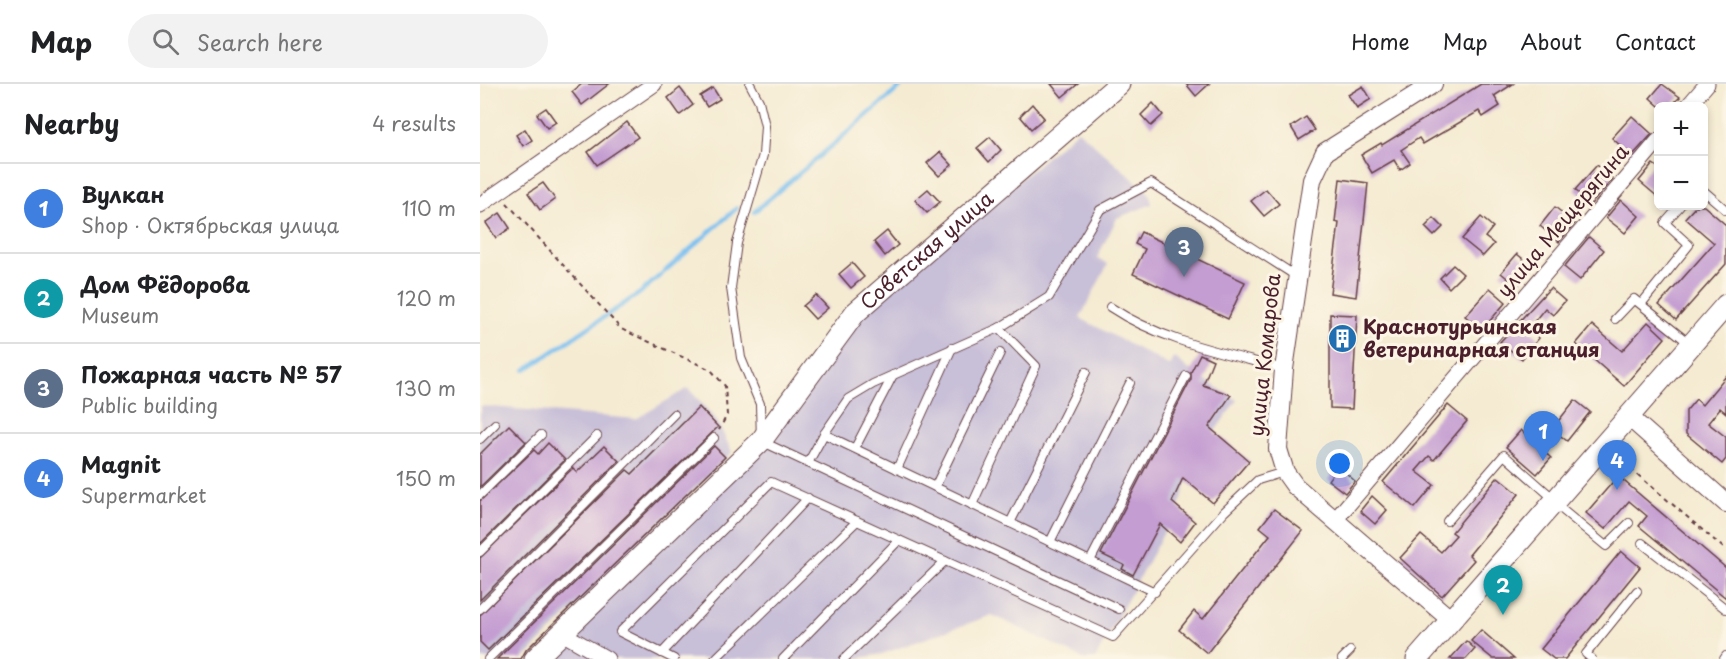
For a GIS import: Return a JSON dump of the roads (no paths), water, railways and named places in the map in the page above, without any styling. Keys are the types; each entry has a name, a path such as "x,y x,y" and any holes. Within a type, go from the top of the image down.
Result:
{"main road":[{"name":"Советская улица","path":"535,659 761,441 855,314 1119,84"},
{"path":"1417,659 1726,305"}],"street":[{"path":"480,205 654,84"},
{"name":"улица Комарова","path":"1433,84 1325,152 1312,180 1284,369 1278,449 1285,472 1295,486 1450,619"},
{"path":"1691,102 1707,84"},
{"name":"улица Мещерягина","path":"1335,520 1654,147"},
{"path":"1628,417 1726,503"},
{"path":"562,633 587,655 606,659"}],"lane":[{"path":"750,84 759,100 765,126 763,154 740,232 731,288 741,358 760,404 761,441 1119,609"},
{"path":"808,463 824,434 848,399 894,375 999,328 1049,297 1100,210 1151,183 1296,276"},
{"path":"1708,194 1726,210"},
{"path":"1642,303 1689,245 1665,223 1676,210"},
{"path":"1615,320 1634,299 1642,303 1691,345"},
{"path":"1110,307 1133,322 1201,347 1284,369"},
{"path":"972,505 1036,366 999,328"},
{"path":"897,469 952,348"},
{"path":"935,487 1000,352"},
{"path":"1010,523 1086,372"},
{"path":"855,448 894,375"},
{"path":"1090,561 1186,376"},
{"path":"1050,542 1130,383"},
{"path":"480,609 674,414"},
{"path":"480,439 495,424"},
{"path":"824,434 1155,592"},
{"path":"480,495 541,435"},
{"path":"480,552 597,436"},
{"path":"480,655 486,659 714,438"},
{"path":"1447,520 1504,455 1606,546 1629,523"},
{"path":"674,659 620,632 771,482 1113,638 1224,512 1258,480 1285,472"},
{"path":"662,653 808,498"},
{"path":"715,659 857,521"},
{"path":"783,659 899,540"},
{"path":"1642,543 1726,609"},
{"path":"844,659 945,561"},
{"path":"1592,659 1586,654 1637,591"},
{"path":"1342,659 1350,651"}],"waterway":[{"path":"754,212 904,84"},
{"path":"525,370 640,293 737,208"}],"place":[{"name":"Пожарная часть № 57","path":"1184,277"},
{"name":"Краснотурьинская ветеринарная станция","path":"1342,338"},
{"name":"Вулкан","path":"1543,461"},
{"name":"Magnit","path":"1617,490"},
{"name":"Дом Фёдорова","path":"1503,615"}]}
